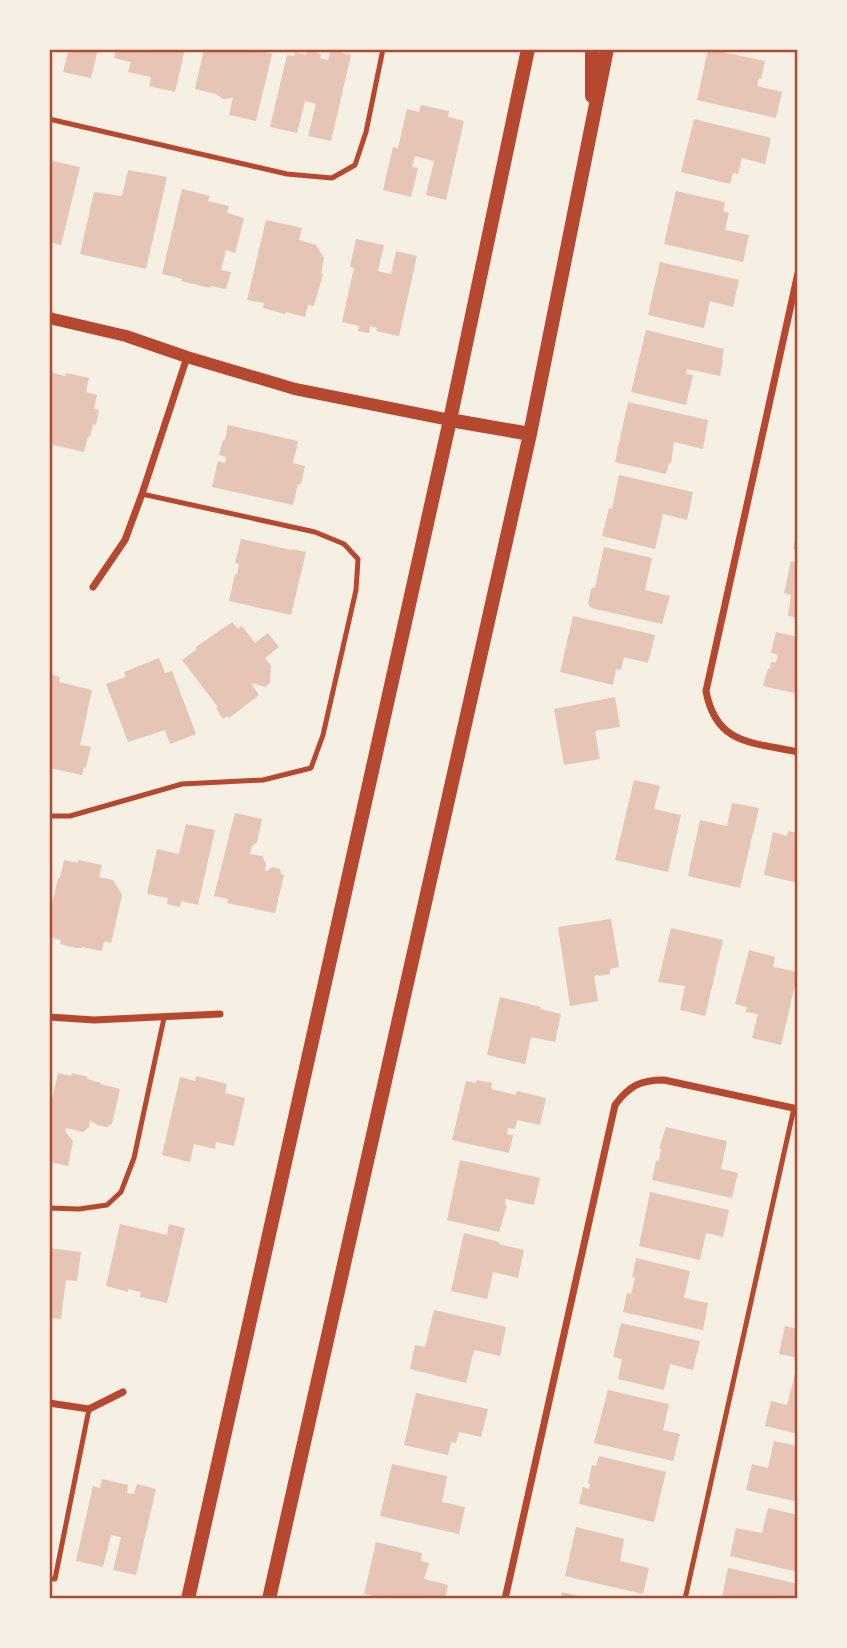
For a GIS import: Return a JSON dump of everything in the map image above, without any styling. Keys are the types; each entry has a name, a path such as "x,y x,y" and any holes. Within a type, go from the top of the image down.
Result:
{"main road":[{"path":"188,1599 450,420 528,49"},
{"path":"592,49 592,125"},
{"path":"269,1599 530,435 607,49"},
{"path":"450,420 530,435"}],"street":[{"path":"798,274 706,691 715,719 725,731 738,739 798,752"},
{"path":"49,318 126,336 295,389 450,420"},
{"path":"93,587 125,540 187,357"},
{"path":"49,1017 94,1020 220,1014"},
{"path":"505,1599 615,1105 636,1085 649,1080 664,1080 796,1108"},
{"path":"49,1403 89,1409 123,1392"}],"lane":[{"path":"49,119 287,174 332,178 355,165 366,132 383,49"},
{"path":"49,816 70,816 182,783 263,780 311,768 323,735 356,590 358,559 344,544 315,532 142,494"},
{"path":"49,1208 79,1209 107,1205 121,1192 134,1158 164,1018"},
{"path":"685,1599 796,1108"},
{"path":"49,1579 55,1579 89,1409"}],"building":[{"path":"69,49 98,49 91,78 63,72"},
{"path":"116,49 185,49 175,92 149,86 151,77 128,72 131,62 114,58"},
{"path":"204,49 266,49 266,52 272,54 256,121 229,115 233,98 223,99 216,94 195,89"},
{"path":"708,49 765,61 757,86 782,92 776,118 697,100"},
{"path":"307,50 321,54 320,58 328,60 331,50 351,55 331,141 308,136 316,104 305,101 297,133 270,127 287,55 294,56 295,52 306,55"},
{"path":"421,105 449,111 448,117 464,121 446,200 426,195 434,161 415,156 412,167 418,168 411,197 383,190 393,147 398,148 407,109 419,112"},
{"path":"694,119 771,138 765,164 742,158 738,174 733,173 730,184 681,172"},
{"path":"53,161 80,167 61,245 49,242 49,175"},
{"path":"128,170 167,177 146,269 80,254 94,192 122,196"},
{"path":"182,189 210,196 208,201 229,206 227,213 244,218 235,253 226,250 221,270 231,272 226,289 210,288 162,274"},
{"path":"676,191 725,202 723,211 729,213 725,230 749,235 743,262 664,244"},
{"path":"266,220 302,228 299,240 316,245 324,258 323,274 314,306 308,305 305,317 263,308 264,303 247,300"},
{"path":"356,239 384,245 378,271 391,274 396,251 417,256 399,336 376,331 377,328 370,326 369,333 358,331 359,326 342,322 354,268 350,267"},
{"path":"660,262 739,280 733,307 710,301 704,328 648,315"},
{"path":"646,330 724,349 720,376 687,369 686,374 693,375 686,405 631,392"},
{"path":"49,372 89,378 86,392 97,395 94,409 99,410 96,425 93,424 84,452 49,444"},
{"path":"628,402 708,420 703,449 674,442 671,463 666,474 615,462"},
{"path":"228,425 298,441 293,463 305,466 293,505 212,487 218,461 225,463 226,457 219,455"},
{"path":"619,475 693,492 687,520 663,514 655,549 602,536 609,508 612,509"},
{"path":"798,533 798,550 793,549"},
{"path":"241,539 306,552 291,615 229,601 235,574 237,575 239,564 235,563"},
{"path":"604,547 652,558 645,590 670,596 662,624 591,608 588,604 591,589 595,587"},
{"path":"791,561 798,563 798,618 788,616 791,595 784,593"},
{"path":"573,616 655,635 648,663 624,657 621,670 616,669 613,685 560,672"},
{"path":"232,622 238,629 242,626 255,643 268,633 279,647 265,658 271,666 270,683 265,687 251,683 259,695 229,718 227,716 223,719 216,708 218,707 182,660"},
{"path":"776,632 798,637 798,694 763,686 768,668 770,669 771,662 776,663 778,655 771,653"},
{"path":"159,658 165,673 172,671 196,734 170,744 165,730 128,742 106,684 126,677 124,672"},
{"path":"49,674 60,677 59,682 92,690 80,745 91,747 82,775 49,768"},
{"path":"615,697 620,727 595,731 600,759 564,765 554,709"},
{"path":"634,780 660,786 654,809 681,815 668,872 615,860"},
{"path":"732,803 759,808 740,888 688,876 700,820 727,826"},
{"path":"235,813 262,819 257,842 252,846 250,854 262,856 266,864 265,871 272,867 280,869 284,875 275,913 227,903 228,899 214,896"},
{"path":"186,824 215,830 198,905 181,901 180,907 167,904 168,898 147,894 157,849 179,854"},
{"path":"788,831 798,833 798,883 764,875 773,832 787,836"},
{"path":"64,860 102,865 99,877 113,880 122,895 111,943 104,941 102,951 60,944 61,940 49,937 49,918"},
{"path":"611,919 619,967 610,969 610,974 594,976 598,1001 570,1006 558,927"},
{"path":"671,928 723,940 705,1016 680,1010 685,986 658,982"},
{"path":"749,950 775,957 773,967 798,972 781,1045 752,1038 758,1014 746,1012 747,1007 735,1004"},
{"path":"500,997 561,1014 555,1042 531,1037 525,1064 487,1055"},
{"path":"58,1073 88,1077 87,1079 100,1084 120,1089 112,1124 107,1127 90,1120 89,1127 83,1132 66,1128 65,1131 73,1141 68,1166 49,1162 49,1112"},
{"path":"196,1076 227,1084 225,1093 245,1098 234,1146 216,1142 215,1149 194,1144 190,1162 162,1155 180,1077 195,1081"},
{"path":"477,1080 492,1083 491,1089 516,1095 517,1091 546,1098 540,1125 517,1120 515,1129 508,1128 507,1134 513,1135 509,1153 452,1140 466,1081 476,1083"},
{"path":"666,1127 727,1141 721,1169 738,1173 732,1198 652,1180"},
{"path":"460,1160 540,1178 534,1205 506,1199 507,1205 499,1232 447,1220"},
{"path":"650,1192 729,1210 723,1237 706,1233 700,1260 639,1246"},
{"path":"120,1224 167,1235 169,1224 185,1228 167,1303 140,1297 141,1292 128,1289 128,1292 106,1286"},
{"path":"464,1233 524,1250 518,1278 493,1272 487,1299 451,1291"},
{"path":"49,1248 81,1252 77,1281 66,1280 61,1319 49,1318"},
{"path":"636,1258 690,1271 684,1298 708,1303 703,1330 623,1312 627,1293 631,1294 635,1278 632,1277"},
{"path":"434,1310 506,1327 500,1356 474,1350 466,1383 410,1369 415,1345 425,1347"},
{"path":"621,1323 700,1341 693,1370 670,1364 664,1390 618,1379 622,1359 613,1357"},
{"path":"785,1326 798,1329 798,1358 779,1354"},
{"path":"795,1374 798,1375 798,1434 765,1426 771,1401 787,1405"},
{"path":"608,1390 669,1404 663,1430 680,1434 673,1461 594,1443"},
{"path":"416,1393 488,1409 481,1437 459,1432 456,1443 451,1442 448,1455 404,1445"},
{"path":"774,1441 798,1446 798,1502 746,1490 752,1464 768,1468"},
{"path":"599,1456 666,1472 654,1522 579,1504 583,1487 589,1489 592,1465 596,1466"},
{"path":"392,1464 447,1476 442,1502 465,1507 459,1534 380,1516"},
{"path":"102,1479 128,1485 127,1493 134,1494 137,1484 156,1489 136,1575 113,1570 121,1537 111,1535 103,1567 76,1561 93,1486 100,1488"},
{"path":"768,1508 798,1515 798,1572 730,1556 736,1528 762,1533"},
{"path":"576,1527 624,1539 620,1561 649,1568 643,1594 565,1576"},
{"path":"376,1542 422,1553 421,1561 429,1563 424,1579 448,1585 445,1599 387,1599 364,1594"},
{"path":"728,1568 798,1584 798,1599 722,1597"},
{"path":"562,1592 587,1598 587,1599 561,1599"}]}
